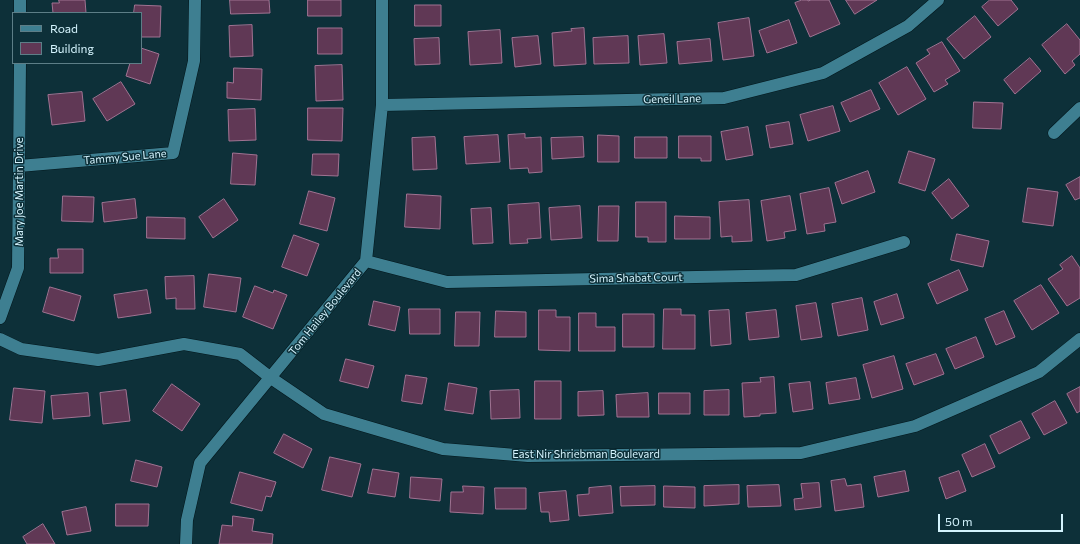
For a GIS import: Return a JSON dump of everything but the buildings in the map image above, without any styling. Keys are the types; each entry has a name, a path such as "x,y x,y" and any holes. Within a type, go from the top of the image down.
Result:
{"street":[{"path":"20,0 20,12"},
{"name":"Tammy Sue Lane","path":"19,166 173,153 194,61 195,0"},
{"name":"Tom Hailey Boulevard","path":"186,544 187,520 200,463 366,261 382,105 382,0"},
{"name":"Geneil Lane","path":"382,105 724,98 823,73 908,26 938,0"},
{"name":"Mary Joe Martin Drive","path":"0,318 18,268 20,64"},
{"path":"1054,133 1080,108"},
{"name":"Sima Shabat Court","path":"366,261 447,282 796,275 904,242"},
{"name":"East Nir Shriebman Boulevard","path":"0,339 21,349 98,360 184,344 240,354 271,378 324,414 443,449 528,456 801,453 915,426 1039,372 1080,339"}]}
